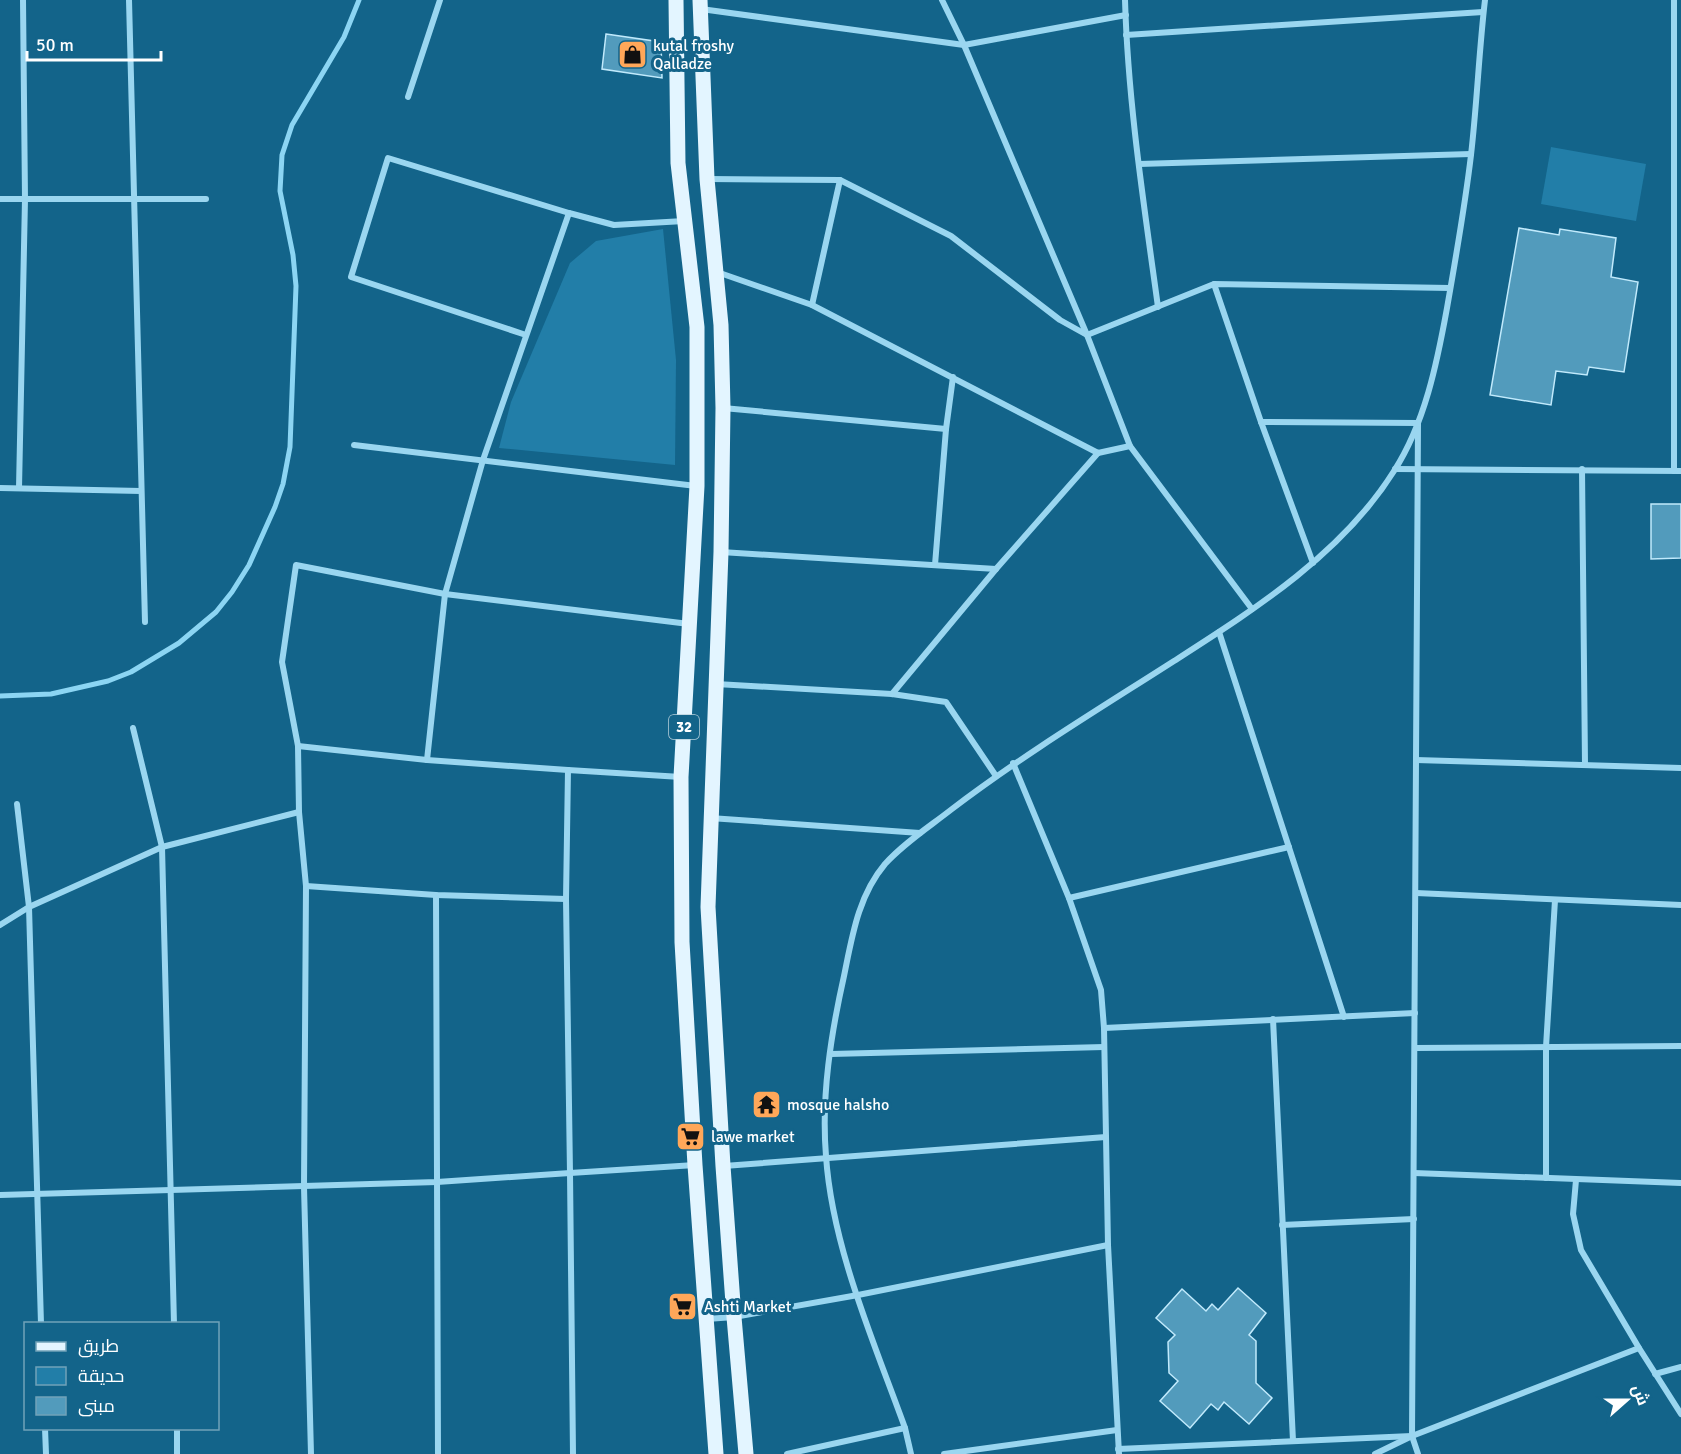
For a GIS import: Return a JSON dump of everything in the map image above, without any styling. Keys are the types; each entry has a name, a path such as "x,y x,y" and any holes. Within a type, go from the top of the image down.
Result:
{"main road":[{"name":"32","path":"676,0 678,163 697,327 697,486 681,777 682,942 695,1165 716,1454"},
{"name":"32","path":"700,4 708,179 721,325 723,408 721,552 708,908 723,1166 746,1454"}],"street":[{"path":"19,488 25,199 23,0"},
{"path":"129,0 145,622"},
{"path":"408,97 440,0"},
{"path":"942,0 964,45 1087,335 1130,446 1252,609"},
{"path":"1125,0 1126,35 1139,164 1158,307"},
{"path":"912,1454 846,1261 837,1225 826,1158 826,1101 831,1054 843,980 862,904 869,887 889,860 1013,763 1219,632 1313,563 1355,523 1395,470 1418,423 1440,345 1471,154 1485,0"},
{"path":"1395,470 1677,471 1678,40 1674,0"},
{"path":"700,4 964,45 1126,15"},
{"path":"1126,35 1483,12"},
{"path":"1139,164 1471,154"},
{"path":"526,335 351,277 388,158 614,225 684,221"},
{"path":"708,179 840,180 951,236 1060,320 1087,335"},
{"path":"812,305 840,180"},
{"path":"0,199 206,199"},
{"path":"427,760 445,594 483,460 569,213"},
{"path":"715,271 812,305 1098,453"},
{"path":"1087,335 1215,285 1450,288"},
{"path":"1215,285 1261,422 1313,563"},
{"path":"936,565 945,429 953,377"},
{"path":"723,408 945,429"},
{"path":"1261,422 1418,423"},
{"path":"1418,423 1412,1436 1418,1454"},
{"path":"354,445 697,486"},
{"path":"892,694 996,569 1098,453 1130,446"},
{"path":"1581,470 1585,765"},
{"path":"0,488 141,491"},
{"path":"721,552 996,569"},
{"path":"311,1454 304,1186 306,886 298,812 298,746 282,662 296,565 445,594 690,624"},
{"path":"1219,632 1344,1017"},
{"path":"716,684 892,694 946,702 996,776"},
{"path":"133,728 162,847 174,1322"},
{"path":"298,746 427,760 681,777"},
{"path":"1416,760 1681,768"},
{"path":"1013,763 1069,898 1101,990 1104,1028 1108,1245 1119,1451 1412,1436"},
{"path":"568,770 566,899 573,1454"},
{"path":"17,804 29,907 41,1322"},
{"path":"0,925 29,907 162,847 298,812"},
{"path":"710,818 921,833"},
{"path":"1069,898 1289,847"},
{"path":"306,886 436,895 566,899"},
{"path":"1416,893 1681,905"},
{"path":"436,895 438,1454"},
{"path":"1546,1178 1546,1047 1555,900"},
{"path":"1104,1028 1415,1013"},
{"path":"1273,1019 1293,1441"},
{"path":"1415,1048 1681,1046"},
{"path":"831,1054 1104,1047"},
{"path":"723,1166 1106,1137"},
{"path":"0,1195 437,1182 695,1165"},
{"path":"1414,1173 1681,1183"},
{"path":"1576,1180 1573,1214 1581,1250 1681,1414"},
{"path":"1282,1225 1414,1219"},
{"path":"706,1320 858,1295 1108,1245"},
{"path":"1375,1454 1412,1436 1639,1348"},
{"path":"1655,1374 1681,1367"},
{"path":"787,1454 905,1428"},
{"path":"45,1430 45,1454"},
{"path":"177,1430 177,1454"},
{"path":"944,1454 1117,1430"}],"green space":[{"path":"1551,147 1646,164 1636,221 1541,204"},
{"path":"663,229 676,360 675,465 499,448 511,402 570,263 596,241"}],"building":[{"name":"kutal froshy Qalladze","path":"606,34 661,42 662,78 602,69"},
{"path":"1519,228 1559,235 1560,229 1616,238 1611,277 1638,282 1624,372 1589,367 1587,375 1556,371 1551,405 1490,395"},
{"path":"1651,504 1681,504 1681,558 1651,559"},
{"path":"1238,1288 1266,1313 1249,1335 1256,1341 1256,1383 1272,1398 1249,1424 1224,1402 1218,1410 1211,1404 1190,1428 1160,1401 1178,1381 1169,1373 1168,1342 1175,1335 1156,1318 1182,1289 1206,1311 1212,1304 1218,1310"}],"waterway":[{"path":"0,696 51,694 108,681 131,672 179,643 216,612 249,565 283,484 290,447 296,286 293,255 280,191 282,155 292,125 344,37 359,0"}],"place":[{"name":"kutal froshy Qalladze","path":"632,55"},
{"name":"mosque halsho","path":"766,1105"},
{"name":"lawe market","path":"690,1137"},
{"name":"Ashti Market","path":"683,1307"}]}
